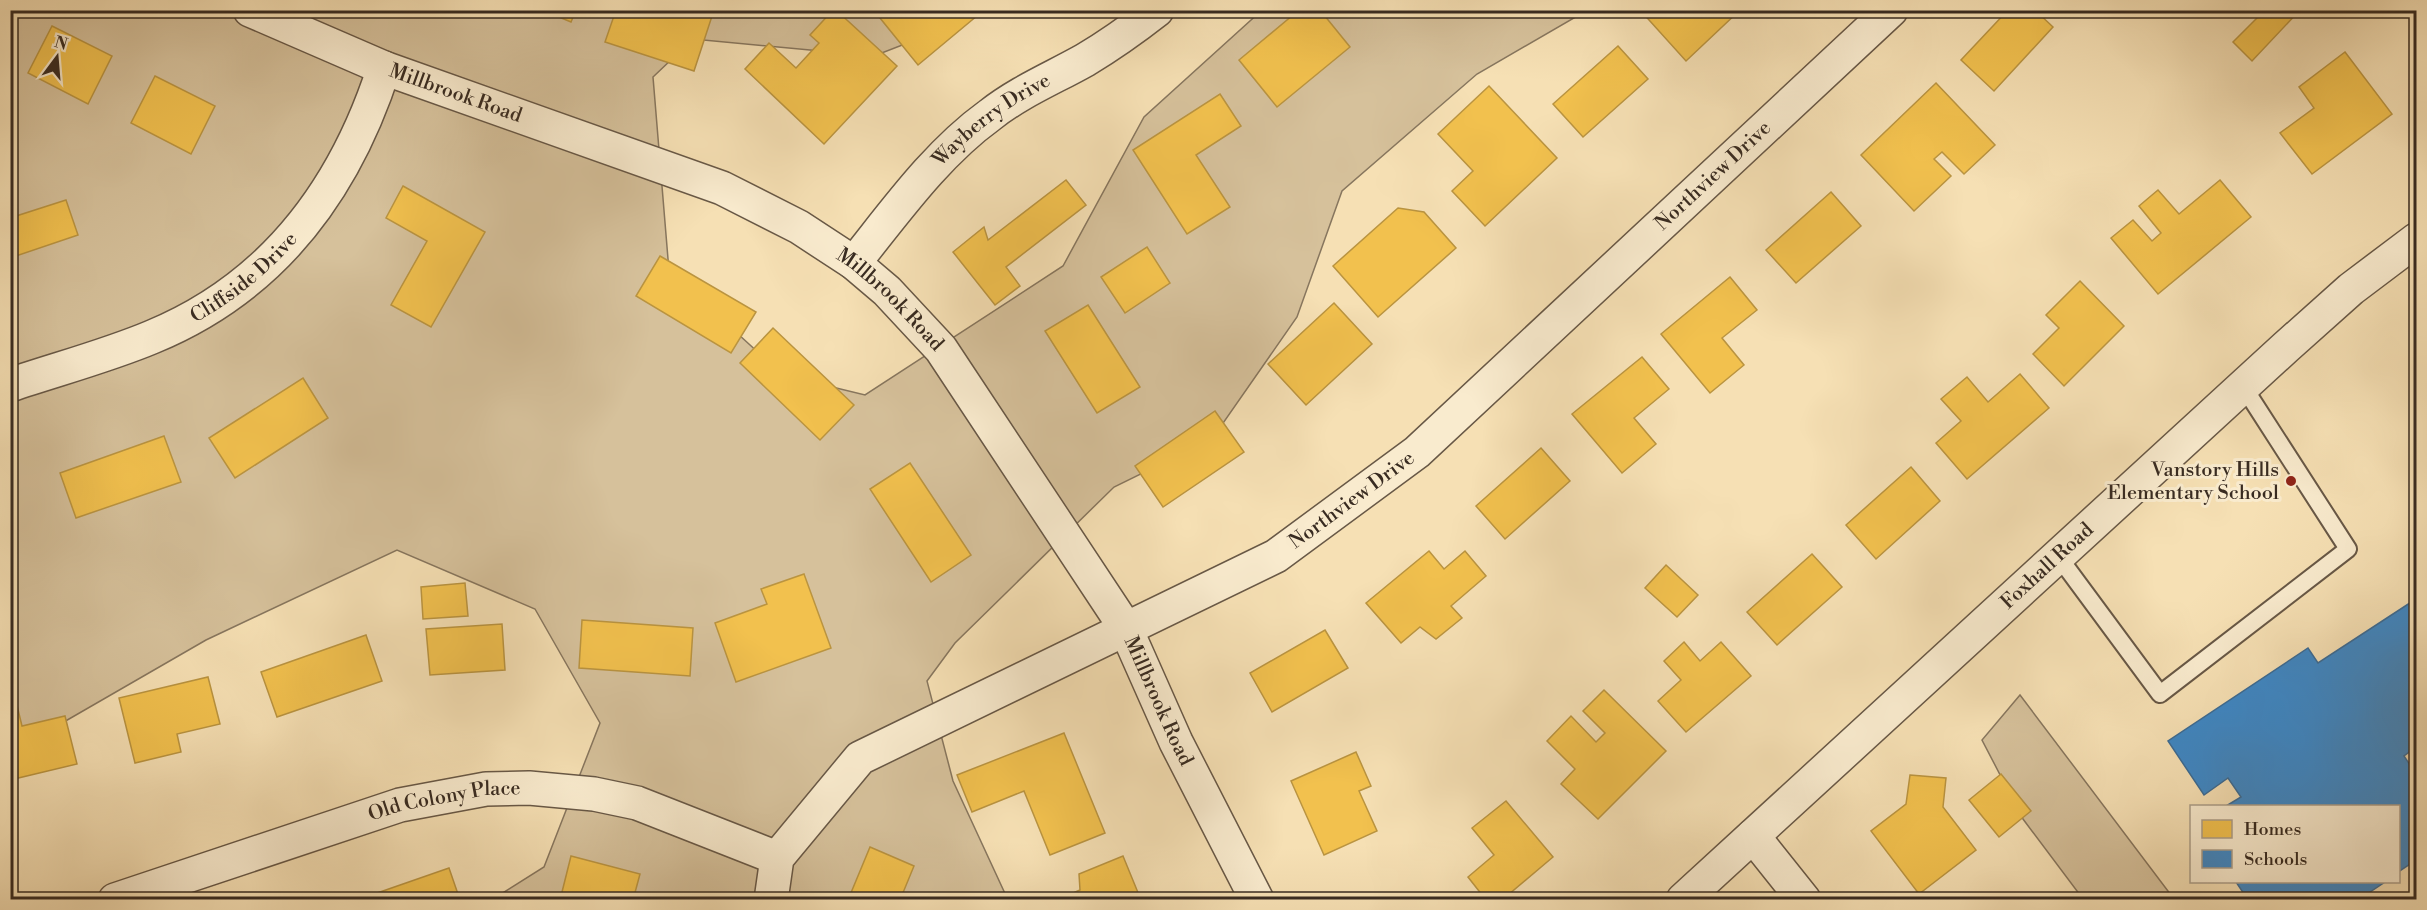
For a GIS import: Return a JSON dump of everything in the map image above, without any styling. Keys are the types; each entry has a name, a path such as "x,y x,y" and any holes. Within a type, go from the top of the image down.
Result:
{"street":[{"name":"Millbrook Road","path":"250,10 384,68 722,188 799,227 854,263 887,291 941,349 1125,627 1176,742 1257,900"},
{"name":"Wayberry Drive","path":"854,263 898,208 956,144 989,115 1025,90 1121,38 1157,10"},
{"name":"Northview Drive","path":"777,858 860,758 1125,627 1276,556 1417,452 1891,10"},
{"name":"Cliffside Drive","path":"10,385 152,337 219,301 262,268 307,220 332,185 354,147 384,68"},
{"name":"Foxhall Road","path":"1683,900 2243,386 2351,289 2416,240"},
{"name":"Old Colony Place","path":"115,900 400,805 486,789 529,788 594,794 637,803 777,858"},
{"path":"1753,836 1804,900"},
{"path":"771,900 777,858"}],"lane":[{"path":"2058,556 2160,694 2348,549 2243,386"}],"shaded area":[{"path":"10,11 990,11 874,56 693,39 653,77 669,271 783,375 865,395 1063,266 1144,117 1261,11 1586,11 1477,74 1342,191 1297,317 1212,439 1114,487 955,643 927,681 953,781 1008,900 493,899 544,867 600,723 535,609 397,550 206,640 50,730 11,739"},
{"path":"2020,695 2174,899 2083,899 2023,819 1982,740"}],"building: Homes":[{"path":"542,10 576,10 571,22"},
{"path":"616,10 714,10 694,71 605,42"},
{"path":"833,10 836,10 897,66 824,144 745,69 769,43 796,68 819,43 810,35"},
{"path":"890,10 984,10 918,65 880,18"},
{"path":"1299,10 1320,10 1350,47 1277,107 1239,60"},
{"path":"1640,10 1740,10 1686,61"},
{"path":"2008,10 2035,10 2053,27 1994,91 1961,60"},
{"path":"2252,10 2300,10 2252,61 2233,42 2258,17"},
{"path":"52,26 112,56 88,104 28,73"},
{"path":"1618,46 1648,79 1583,137 1553,104"},
{"path":"2345,52 2392,114 2312,174 2280,133 2314,108 2299,87"},
{"path":"155,76 215,106 191,154 131,123"},
{"path":"1936,83 1995,145 1964,174 1942,152 1934,159 1951,176 1914,211 1861,155"},
{"path":"1489,86 1557,158 1485,226 1452,191 1473,171 1438,134"},
{"path":"1220,94 1241,126 1196,155 1230,207 1187,234 1133,150"},
{"path":"1066,180 1086,205 1006,267 1020,286 995,305 953,252 984,227 988,240"},
{"path":"2220,180 2251,217 2158,294 2111,238 2133,220 2152,241 2161,233 2139,206 2158,190 2179,214"},
{"path":"403,186 485,232 431,327 391,305 427,241 386,218"},
{"path":"1831,192 1861,226 1796,283 1766,250"},
{"path":"66,200 78,235 10,258 10,211 13,217"},
{"path":"1398,208 1424,212 1456,248 1378,317 1333,266"},
{"path":"1147,247 1170,283 1125,313 1101,277"},
{"path":"660,256 756,312 731,353 636,296"},
{"path":"1730,277 1757,310 1722,338 1744,365 1710,393 1661,334"},
{"path":"2080,281 2124,326 2064,386 2033,354 2059,328 2046,315"},
{"path":"1334,303 1372,344 1306,405 1268,364"},
{"path":"1088,305 1140,387 1097,413 1045,331"},
{"path":"773,328 854,405 820,440 740,363"},
{"path":"1642,357 1669,389 1634,418 1656,444 1622,473 1572,414"},
{"path":"2020,374 2049,408 1967,479 1936,443 1961,421 1941,399 1967,377 1988,402"},
{"path":"303,378 328,418 235,478 209,438"},
{"path":"1215,411 1244,452 1163,507 1135,466"},
{"path":"164,436 181,482 76,518 60,473"},
{"path":"1541,448 1570,481 1505,539 1476,506"},
{"path":"910,463 971,555 931,582 870,489"},
{"path":"1911,467 1940,501 1876,559 1846,525"},
{"path":"1429,551 1444,569 1465,551 1486,576 1451,606 1462,618 1436,639 1420,627 1401,643 1366,603"},
{"path":"1812,554 1842,587 1777,645 1747,612"},
{"path":"1666,565 1698,595 1677,617 1645,588"},
{"path":"804,574 831,648 736,682 715,623 767,604 761,589"},
{"path":"465,583 468,616 423,619 421,587"},
{"path":"582,620 693,628 690,676 579,668"},
{"path":"502,624 505,670 430,675 426,629"},
{"path":"1325,630 1348,668 1272,712 1250,673"},
{"path":"366,635 382,681 277,717 261,672"},
{"path":"1684,642 1700,661 1721,642 1751,676 1686,732 1658,701 1681,680 1664,661"},
{"path":"208,677 220,724 177,734 181,752 135,763 119,698"},
{"path":"13,689 22,726 65,716 77,764 10,780 10,690"},
{"path":"1604,690 1666,751 1598,819 1561,784 1575,769 1547,741 1571,716 1596,742 1605,733 1583,711"},
{"path":"1064,733 1105,833 1050,855 1024,791 972,812 957,775"},
{"path":"1356,752 1371,786 1359,791 1377,831 1324,855 1291,781"},
{"path":"2001,774 2031,811 1999,837 1969,800"},
{"path":"1910,775 1946,778 1943,807 1976,850 1919,894 1871,831 1906,804"},
{"path":"1506,801 1553,857 1502,900 1486,900 1468,877 1494,855 1472,828"},
{"path":"870,847 914,866 900,900 848,900"},
{"path":"571,856 640,874 633,900 560,900"},
{"path":"1123,856 1141,900 1057,900 1080,890 1079,874"},
{"path":"449,868 460,900 357,900"}],"building: Schools":[{"path":"2416,599 2416,747 2404,756 2416,774 2416,860 2400,871 2400,805 2228,805 2241,797 2228,778 2204,795 2168,741 2308,648 2318,663"},
{"path":"2237,883 2384,883 2358,900 2248,900"}],"place":[{"name":"Vanstory Hills Elementary School","path":"2291,481"}]}
